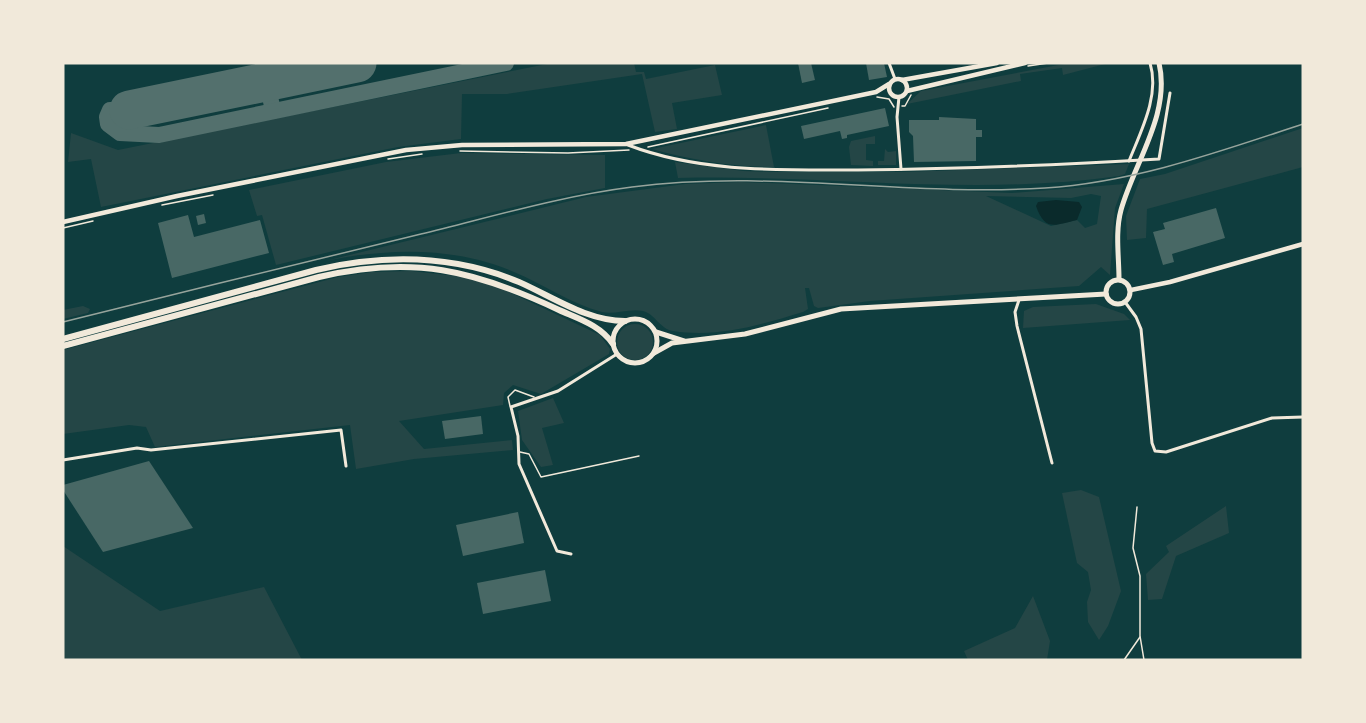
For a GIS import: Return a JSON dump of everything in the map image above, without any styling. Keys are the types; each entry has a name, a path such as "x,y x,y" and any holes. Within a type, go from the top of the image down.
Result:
{"highway":[{"path":"63,339 316,270 357,262 396,259 434,261 481,270 516,281 598,319 625,321"},
{"path":"63,346 319,277 357,269 398,266 445,270 495,282 595,326 613,344"}],"main road":[{"path":"876,92 895,79 902,80 997,63"},
{"path":"63,222 271,176 435,146 626,144 876,92 891,94 899,98 907,91 1024,63"},
{"path":"1119,279 1118,232 1122,207 1155,118 1161,82 1159,63"},
{"path":"902,80 907,91"},
{"path":"889,84 891,94"},
{"path":"1131,290 1170,282 1303,244"},
{"path":"1106,294 1115,304 1125,302 1131,290 1127,283 1119,279"},
{"path":"1106,294 1109,284 1119,279"},
{"path":"685,341 655,332 640,320 625,321 614,333 613,344 617,354 625,361 636,363 646,360 654,352 672,344 745,334 841,309 1106,294"},
{"path":"654,352 657,342 655,332"}],"street":[{"path":"889,63 895,79"},
{"path":"1129,161 1149,107 1152,88 1150,63"},
{"path":"626,144 653,154 742,170 901,169 1159,159 1170,93"},
{"path":"899,98 897,117 901,169"},
{"path":"1020,299 1015,316 1052,463"},
{"path":"1125,302 1136,317 1141,329 1154,450 1166,452 1272,418 1303,417"},
{"path":"571,554 557,551 519,464 518,436 510,407 538,399 570,385 617,354"},
{"path":"63,460 137,448 151,450 341,430 346,466"}],"lane":[{"path":"510,407 508,397 515,390 538,399"},
{"path":"519,452 529,454 541,477 639,456"}],"path":[{"path":"1137,507 1132,544 1140,576 1140,636 1144,660"},
{"path":"1124,660 1140,636"}],"shaded area":[{"path":"552,63 634,63 636,72 644,72 646,79 715,65 722,95 672,103 677,129 655,132 642,74 507,94 462,94 461,139 398,147 101,207 91,159 68,162 71,133 118,150"},
{"path":"1069,63 1109,63 1063,75 1062,68 1020,74 1021,81 907,104 921,91"},
{"path":"766,125 774,167 712,162 652,149"},
{"path":"1303,128 1303,167 1147,209 1146,238 1127,240 1126,216 1140,179 1165,174"},
{"path":"875,136 875,144 866,144 866,160 873,161 873,166 851,165 849,147 851,141"},
{"path":"885,149 888,152 896,151 896,165 878,165 878,161 884,161"},
{"path":"461,153 605,155 605,188 547,199 276,265 262,215 257,216 249,190 386,162"},
{"path":"675,162 743,171 775,172 903,172 1129,164 1125,174 1119,176 1009,185 954,185 789,179 678,178"},
{"path":"741,182 1012,193 1124,184 1115,208 1110,275 1101,267 1079,286 870,301 818,308 814,306 809,288 805,288 808,309 803,312 755,326 706,333 668,330 643,311 602,312 579,304 514,272 468,257 397,252 325,261 586,197 685,184","holes":["1091,194 1101,196 1097,224 1085,228 1077,220 1051,226 986,196 1071,198"]},
{"path":"1056,200 1079,202 1082,207 1077,220 1052,225 1043,220 1036,206 1038,202"},
{"path":"411,271 456,276 492,284 600,335 610,349 609,354 541,394 513,385 504,393 503,405 399,421 424,449 512,440 513,450 414,459 356,469 350,425 155,447 146,427 129,425 63,434 63,350 338,277 372,272"},
{"path":"1096,304 1124,314 1130,320 1023,328 1024,311 1033,307"},
{"path":"83,306 90,309 88,313 63,319 63,310"},
{"path":"635,324 648,329 653,342 648,355 635,360 622,355 617,342 622,329"},
{"path":"553,398 564,423 542,428 553,465 541,467 522,440 518,411"},
{"path":"1081,490 1099,497 1121,591 1108,626 1099,640 1088,622 1087,602 1091,590 1088,572 1077,563 1062,493"},
{"path":"1226,506 1229,533 1176,556 1162,599 1148,600 1146,574 1169,552 1166,546"},
{"path":"63,546 160,611 264,587 302,660 63,660"},
{"path":"1033,596 1050,641 1047,660 968,660 964,651 1015,628"}],"building":[{"path":"798,63 811,63 815,80 802,83"},
{"path":"866,63 884,63 887,77 869,80"},
{"path":"885,108 889,126 847,135 847,138 842,139 840,131 804,139 801,126"},
{"path":"939,117 976,119 976,130 982,130 982,137 976,137 976,161 914,162 913,136 909,132 909,120 939,120"},
{"path":"1216,208 1225,238 1172,254 1174,262 1163,265 1153,232 1165,229 1163,223"},
{"path":"204,214 206,223 198,225 196,216"},
{"path":"188,215 194,237 260,220 269,253 172,278 158,223"},
{"path":"481,416 483,434 445,439 442,421"},
{"path":"149,461 193,528 103,552 63,490 63,485"},
{"path":"518,512 524,543 463,556 456,525"},
{"path":"545,570 551,601 483,614 477,583"}],"taxiway":[{"path":"129,110 110,110 107,117 108,124 120,133 159,135 506,63"},
{"path":"267,82 273,111"}],"runway":[{"path":"129,110 357,63"}],"railway":[{"path":"63,322 526,208 605,191 684,182 736,181 993,190 1078,185 1176,164 1303,124"}]}
